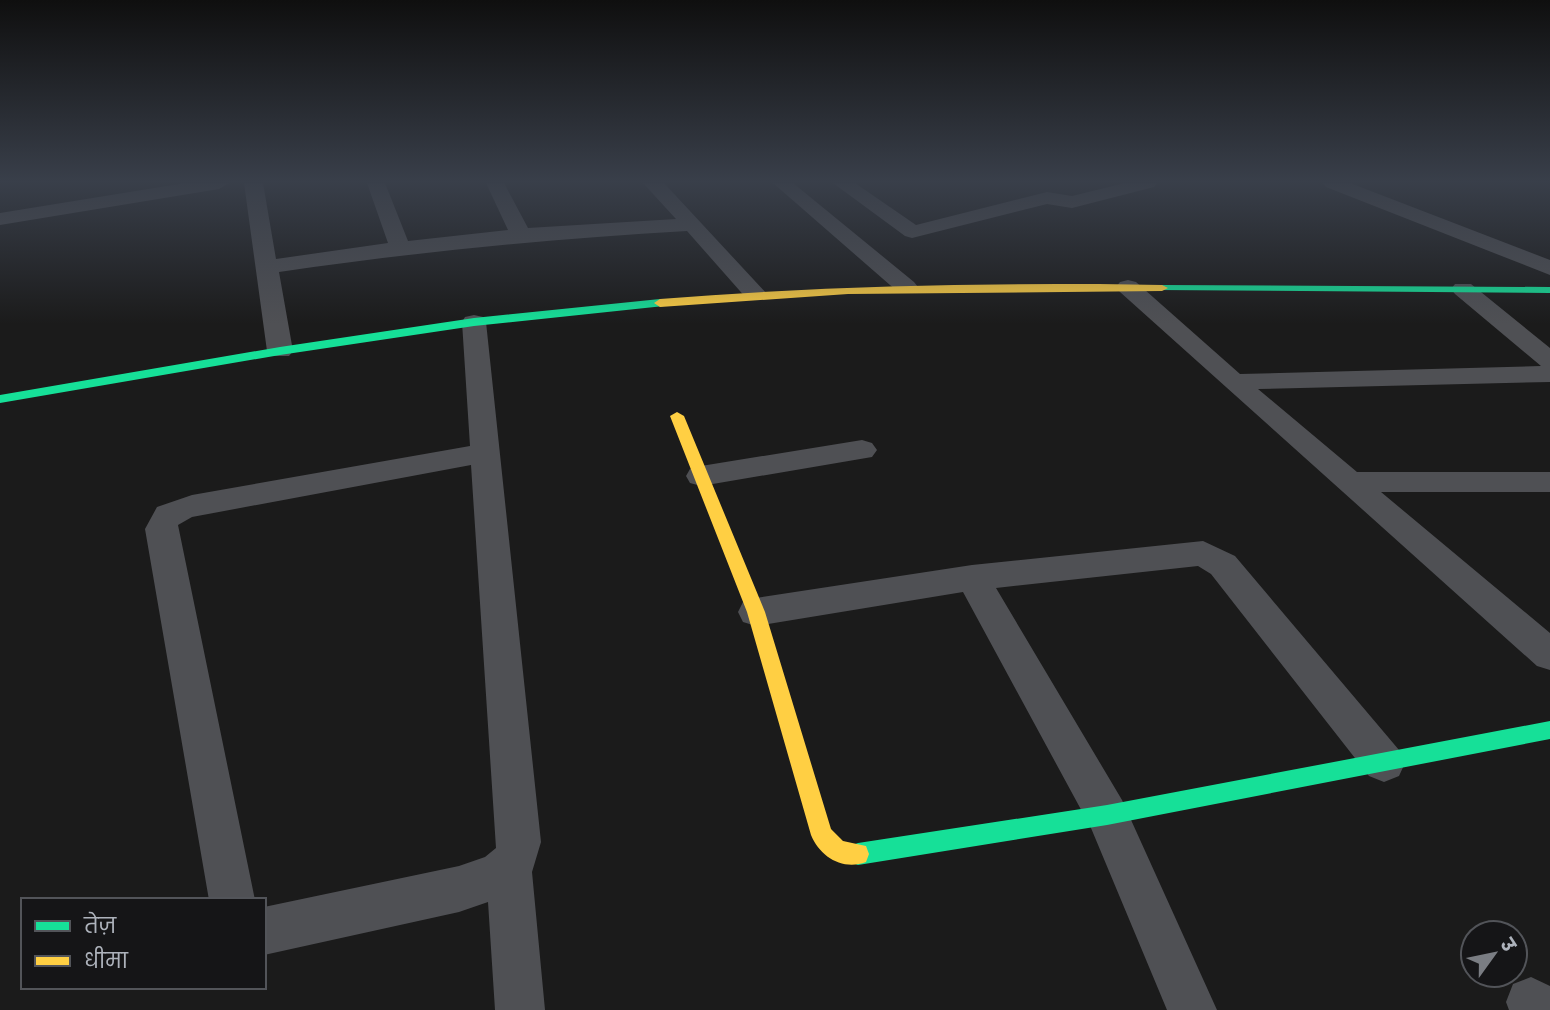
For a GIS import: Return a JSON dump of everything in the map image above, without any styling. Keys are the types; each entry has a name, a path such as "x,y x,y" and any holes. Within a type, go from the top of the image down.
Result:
{"street":[{"path":"262,230 280,351"},
{"path":"393,230 400,248"},
{"path":"518,230 521,236"},
{"path":"269,267 400,248 605,230"},
{"path":"698,230 755,293"},
{"path":"838,230 906,287"},
{"path":"1453,230 1550,268"},
{"path":"1128,286 1233,382 1550,654"},
{"path":"0,400 280,351 474,322 755,293 906,287 1128,286 1463,289 1545,293"},
{"path":"1463,289 1550,361"},
{"path":"474,322 519,842 517,855 509,869 520,1010"},
{"path":"1233,382 1550,374"},
{"path":"677,416 756,612 822,835 838,852 852,855 1107,815 1550,730"},
{"path":"701,476 862,450"},
{"path":"232,898 162,528 163,519 173,512 192,506 487,453"},
{"path":"1351,482 1550,482"},
{"path":"756,612 972,578 1194,552 1213,556 1384,763"},
{"path":"972,578 1107,815 1192,1010"},
{"path":"266,931 459,889 509,869"}],"traffic: fast":[{"path":"1162,288 1550,290"},
{"path":"0,399 280,351 474,322 660,303"},
{"path":"858,854 1107,815 1550,730"}],"traffic: slow":[{"path":"660,303 848,291 1162,288"},
{"path":"677,416 756,612 822,835 838,852 858,854"}]}
